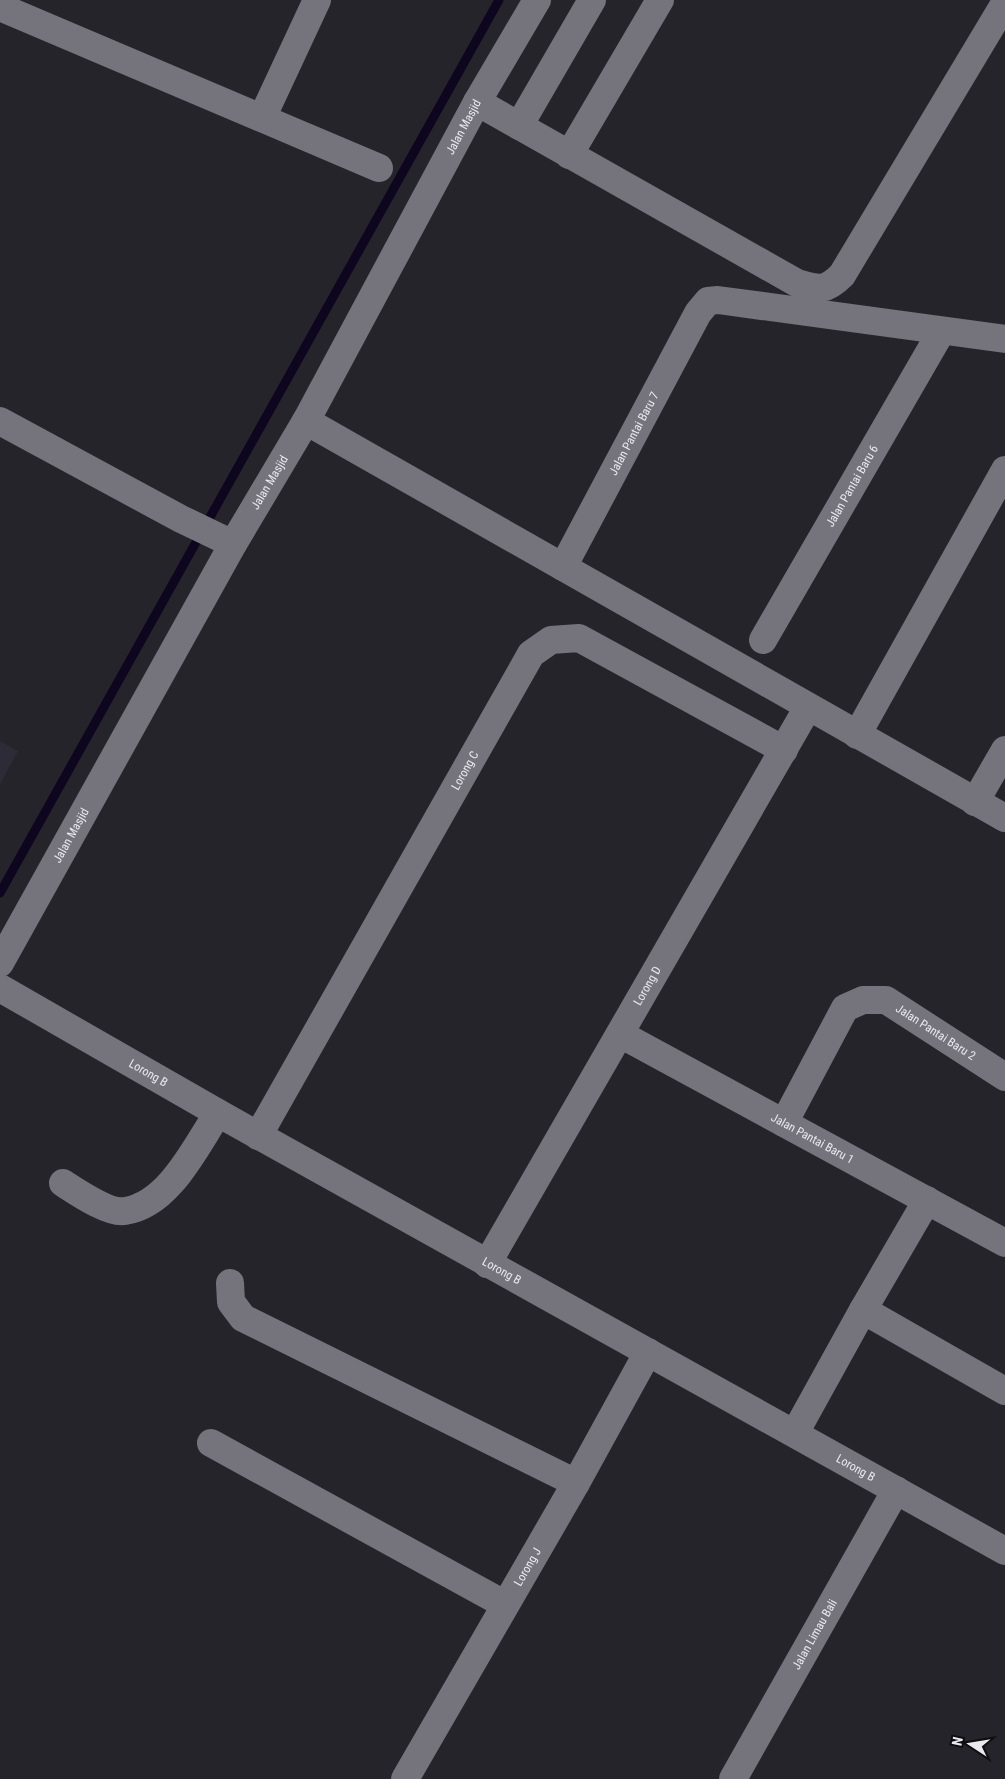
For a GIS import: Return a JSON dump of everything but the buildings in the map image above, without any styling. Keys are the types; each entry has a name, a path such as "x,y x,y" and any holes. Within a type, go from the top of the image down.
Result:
{"street":[{"path":"262,118 317,0"},
{"name":"Jalan Masjid","path":"0,963 222,538 306,421 477,102 537,0"},
{"path":"519,126 592,0"},
{"path":"569,154 660,0"},
{"path":"477,102 797,283 819,289 831,286 842,275 1005,3"},
{"path":"0,7 378,168"},
{"name":"Jalan Pantai Baru 7","path":"563,567 698,313 708,301 718,300 941,332"},
{"path":"941,332 1005,339"},
{"name":"Jalan Pantai Baru 6","path":"763,640 941,332"},
{"path":"0,421 181,519 222,538"},
{"path":"306,421 1005,818"},
{"path":"857,735 1005,470"},
{"name":"Lorong C","path":"258,1136 531,654 551,640 579,638 784,750"},
{"name":"Lorong D","path":"487,1264 808,707"},
{"path":"976,802 1005,750"},
{"name":"Lorong B","path":"0,988 218,1114 1005,1551"},
{"name":"Jalan Pantai Baru 2","path":"784,1123 845,1008 863,1000 886,1000 1005,1078"},
{"name":"Jalan Pantai Baru 1","path":"620,1034 1005,1243"},
{"path":"63,1183 104,1206 125,1212 154,1200 174,1181 218,1114"},
{"path":"795,1434 863,1310 927,1200"},
{"path":"230,1282 231,1302 243,1318 576,1483"},
{"path":"863,1310 1005,1391"},
{"name":"Lorong J","path":"405,1779 504,1604 576,1483 648,1352"},
{"path":"211,1442 504,1604"},
{"name":"Jalan Limau Bali","path":"733,1779 896,1490"}],"shaded area":[{"path":"0,741 18,751 0,784"}],"waterway":[{"path":"0,893 499,0"}]}
